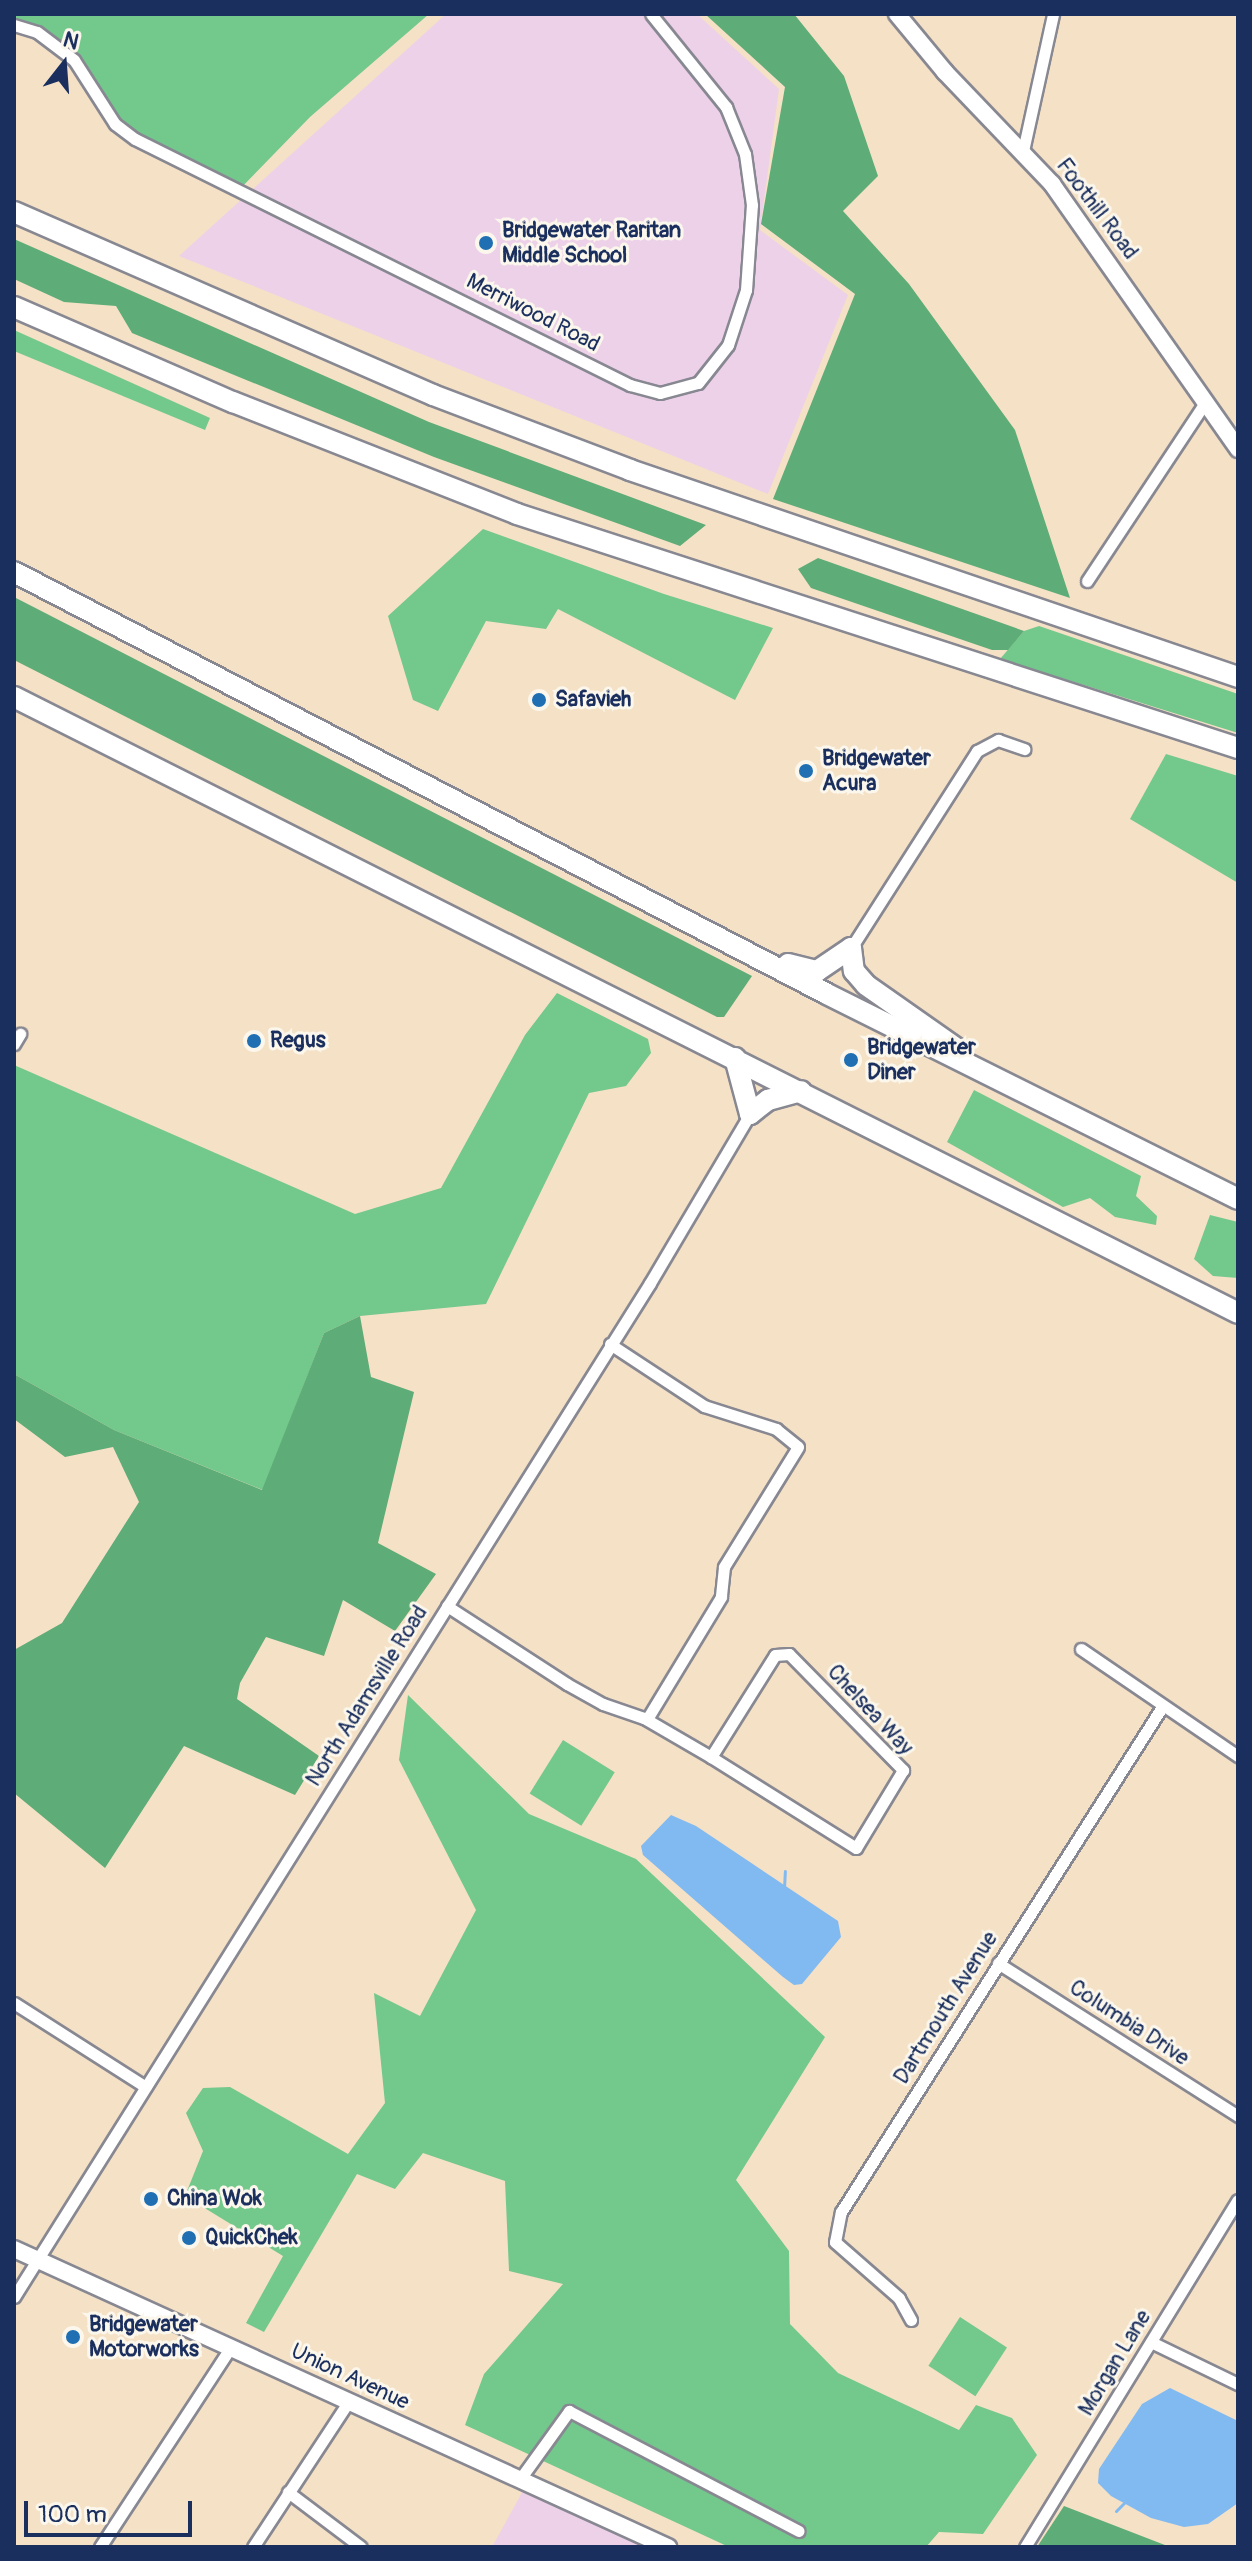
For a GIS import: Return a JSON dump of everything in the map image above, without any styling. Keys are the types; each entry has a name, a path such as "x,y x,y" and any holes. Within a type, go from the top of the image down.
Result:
{"highway":[{"path":"14,212 433,395 630,470 1238,677"},
{"path":"14,307 233,402 517,514 1238,748"},
{"path":"14,572 729,943 1238,1199"},
{"path":"14,697 1238,1313"},
{"path":"729,943 808,971 833,965 851,948"},
{"path":"851,948 854,971 866,985 1003,1082"},
{"path":"735,1058 750,1114 768,1100 801,1091"}],"street":[{"name":"Merriwood Road","path":"14,25 37,32 74,60 115,124 135,139 630,385 660,393 698,383 728,345 746,290 752,205 745,154 726,107 651,14"},
{"name":"Foothill Road","path":"897,14 953,81 1023,151 1129,288 1238,449"},
{"path":"1023,151 1053,14"},
{"path":"1087,581 1206,401"},
{"path":"851,948 977,751 998,740 1024,749"},
{"name":"North Adamsville Road","path":"14,2297 447,1606 750,1114"},
{"path":"610,1344 704,1406 776,1429 798,1447 724,1567 721,1597 647,1719"},
{"name":"Chelsea Way","path":"447,1606 567,1684 647,1719 856,1848 903,1770 789,1654 775,1655 711,1757"},
{"path":"1081,1649 1238,1756"},
{"name":"Dartmouth Avenue","path":"911,2320 899,2298 840,2249 834,2229 998,1963 1162,1707"},
{"name":"Columbia Drive","path":"998,1963 1238,2116"},
{"path":"14,2003 146,2087"},
{"name":"Morgan Lane","path":"1025,2547 1238,2200"},
{"name":"Union Avenue","path":"14,2249 668,2547"},
{"path":"1151,2342 1238,2384"},
{"path":"100,2547 231,2347"},
{"path":"253,2547 349,2401"},
{"path":"520,2479 569,2411 799,2531"},
{"path":"288,2492 361,2547"}],"shaded area":[{"name":"Bridgewater Raritan Middle School","path":"446,14 697,14 779,89 760,230 848,295 768,494 179,256"},
{"path":"524,2489 647,2547 492,2547"}],"green space":[{"path":"14,14 429,14 310,117 238,191 121,131 62,48 14,23"},
{"path":"705,14 794,14 844,76 878,176 843,211 909,284 1015,430 1070,598 773,499 855,294 761,224 785,87"},
{"path":"14,239 429,422 706,525 680,546 434,457 132,333 116,306 64,302 14,279"},
{"path":"14,330 210,418 205,430 14,351"},
{"path":"483,529 664,594 773,628 735,700 558,609 546,629 486,621 438,711 413,700 388,616"},
{"path":"818,558 1024,631 1008,650 992,650 811,588 798,569"},
{"path":"14,597 752,976 724,1017 717,1017 14,660"},
{"path":"1039,626 1238,694 1238,733 1000,659 1024,631"},
{"path":"1166,754 1238,776 1238,883 1130,819"},
{"path":"557,993 648,1039 651,1053 626,1086 589,1093 486,1304 360,1316 324,1333 263,1490 114,1430 14,1374 14,1065 355,1214 441,1188 525,1035"},
{"path":"974,1090 1141,1176 1136,1196 1157,1216 1156,1225 1115,1217 1090,1198 1063,1207 947,1142"},
{"path":"1210,1215 1238,1222 1238,1278 1213,1276 1194,1259"},
{"path":"360,1316 371,1377 414,1392 378,1543 436,1574 395,1631 343,1600 324,1656 266,1637 240,1683 237,1699 319,1756 295,1795 184,1746 105,1868 14,1793 14,1650 62,1623 139,1502 113,1447 65,1457 14,1419 14,1374 114,1430 262,1490 324,1333"},
{"path":"408,1695 529,1814 636,1859 825,2037 736,2180 789,2251 790,2324 838,2373 959,2430 976,2405 1012,2418 1037,2455 983,2534 939,2532 926,2547 729,2547 465,2425 484,2374 563,2284 509,2271 505,2181 423,2153 395,2189 357,2174 264,2332 246,2323 283,2256 185,2196 203,2151 186,2113 203,2088 230,2087 348,2154 385,2103 374,1993 420,2016 476,1910 399,1760"},
{"path":"563,1740 615,1772 581,1826 530,1793"},
{"path":"960,2317 1007,2347 975,2396 928,2366"},
{"path":"1064,2506 1170,2547 1037,2547"}],"water":[{"path":"671,1815 696,1826 838,1921 841,1937 802,1984 794,1985 783,1977 643,1855 641,1846"},
{"path":"1170,2388 1238,2421 1238,2503 1208,2524 1184,2527 1151,2518 1111,2496 1098,2483 1099,2469 1142,2404"}],"waterway":[{"path":"784,1888 785,1871"},
{"path":"1116,2511 1125,2502"}],"place":[{"name":"Bridgewater Raritan Middle School","path":"486,243"},
{"name":"Safavieh","path":"539,700"},
{"name":"Bridgewater Acura","path":"806,771"},
{"name":"Regus","path":"254,1041"},
{"name":"Bridgewater Diner","path":"851,1060"},
{"name":"China Wok","path":"151,2199"},
{"name":"QuickChek","path":"189,2238"},
{"name":"Bridgewater Motorworks","path":"73,2337"}]}
